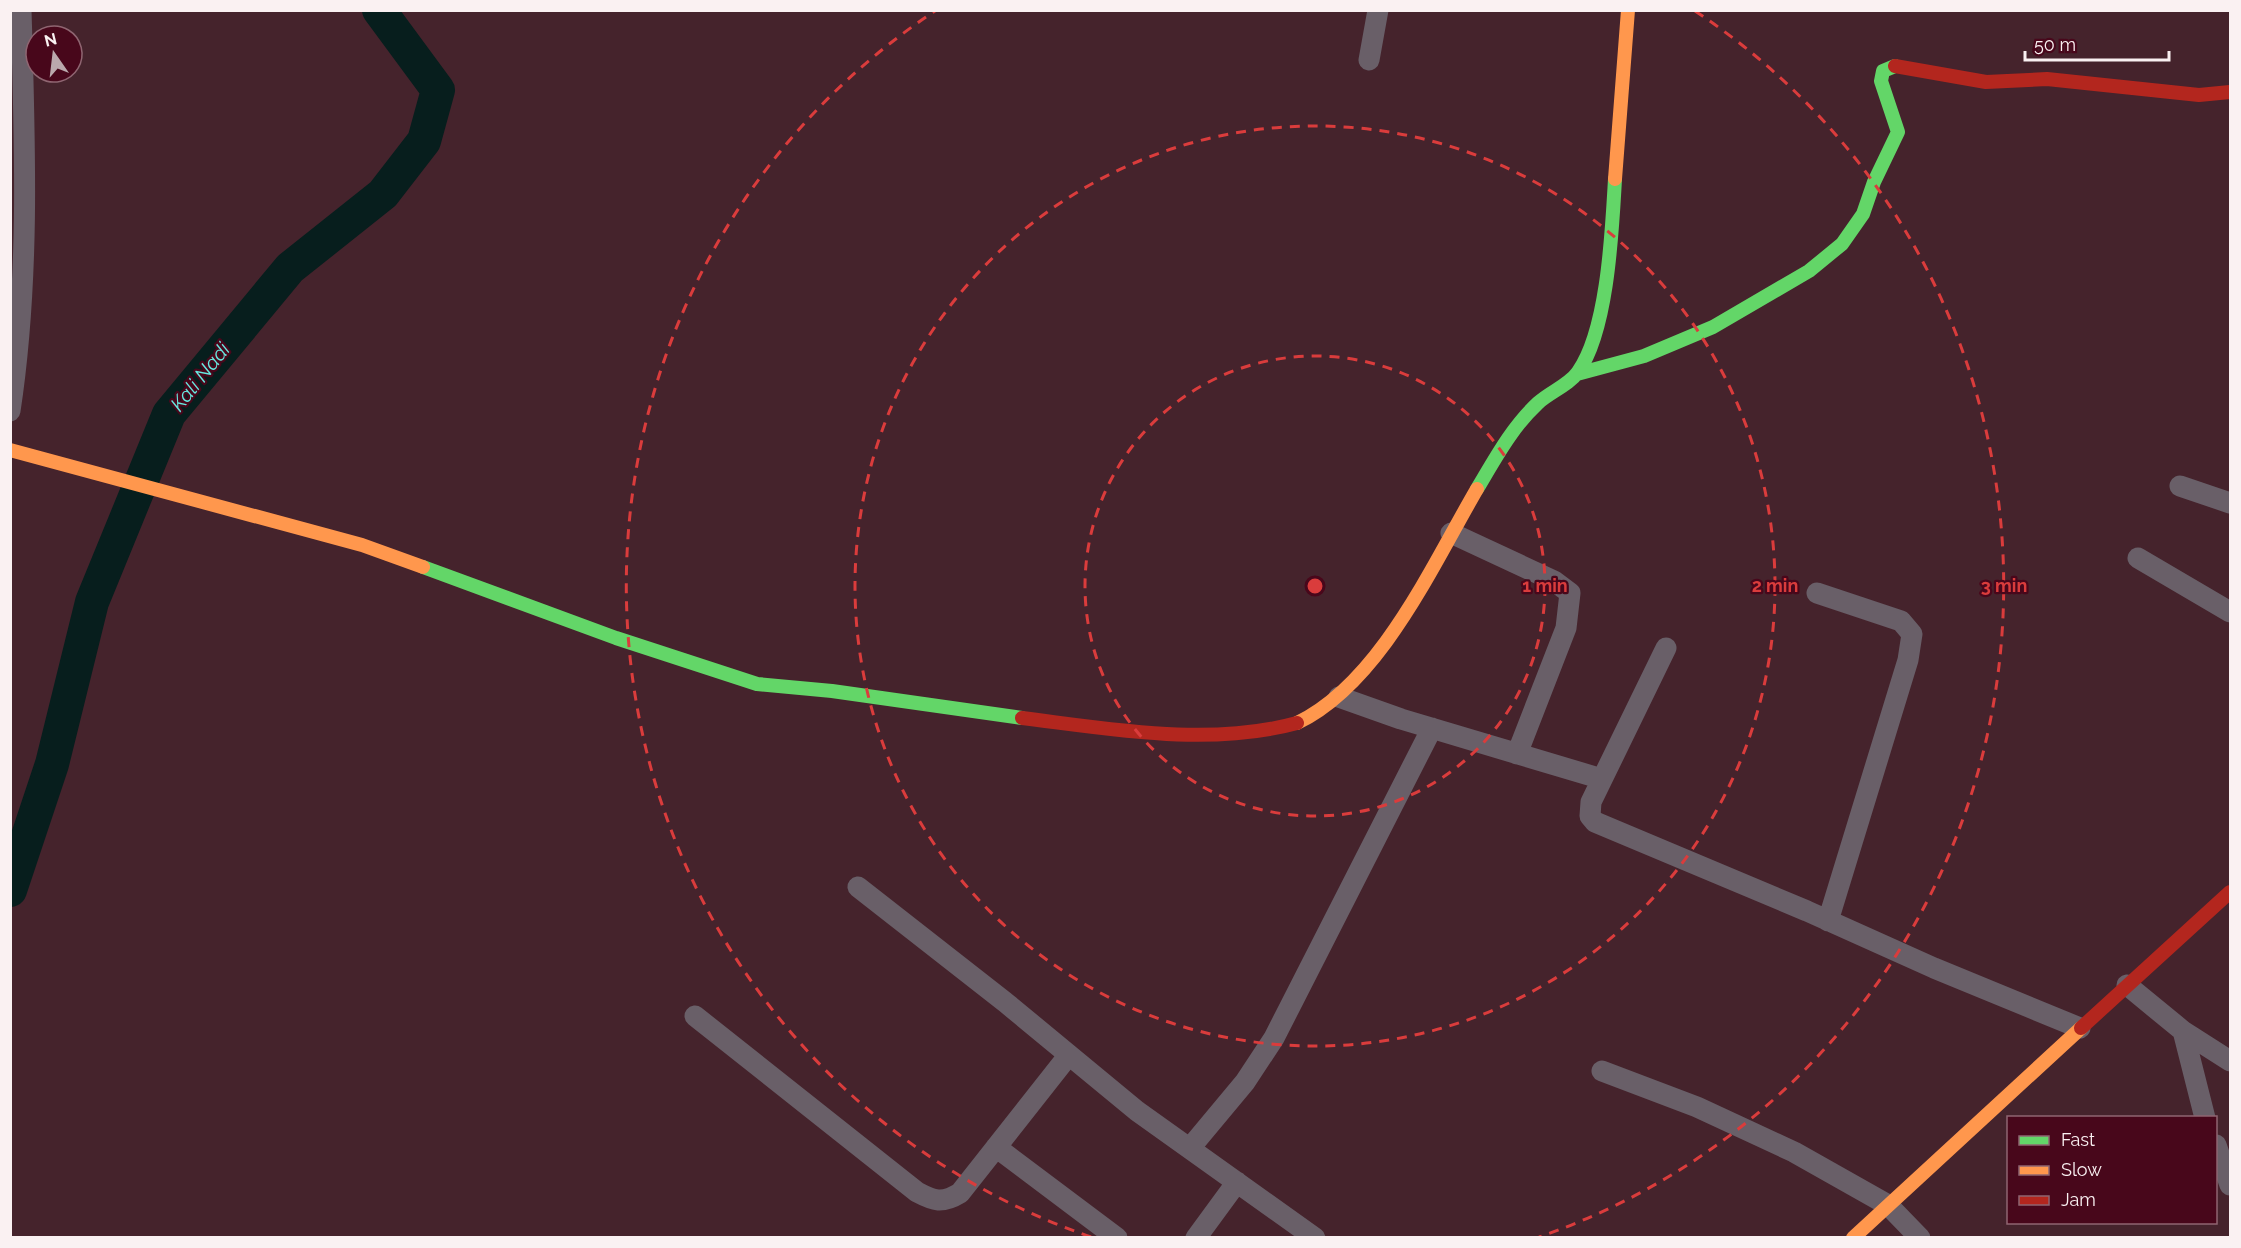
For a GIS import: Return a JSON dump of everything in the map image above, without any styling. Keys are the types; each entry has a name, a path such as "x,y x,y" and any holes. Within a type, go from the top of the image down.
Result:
{"street":[{"path":"10,411 15,337 17,237 16,75 21,10"},
{"path":"1369,60 1378,10"},
{"path":"1577,374 1586,358 1598,319 1609,264 1628,10"},
{"path":"10,450 362,545 605,634 757,684 1056,723 1202,735 1280,728 1299,723 1339,697 1361,675 1389,638 1504,443 1538,402 1577,374 1644,356 1713,327 1809,271 1842,244 1863,214 1874,182 1898,132 1895,115 1881,81 1882,70 1904,66 1986,82 2047,79 2115,84 2199,95 2230,92"},
{"path":"2180,486 2230,503"},
{"path":"1451,533 1554,581 1570,593 1566,628 1517,754"},
{"path":"2138,558 2230,612"},
{"path":"1817,593 1901,621 1912,634 1908,660 1828,921"},
{"path":"1666,648 1589,809 1594,822 2080,1028"},
{"path":"1339,697 1432,729 1602,779"},
{"path":"1190,1148 1245,1082 1274,1038 1432,729"},
{"path":"858,887 1005,1002 1137,1111 1315,1238"},
{"path":"1853,1238 2230,892"},
{"path":"2127,985 2183,1031 2230,1061"},
{"path":"695,1016 917,1192 936,1202 948,1200 960,1193 1068,1056"},
{"path":"2183,1031 2204,1116"},
{"path":"1602,1071 1697,1107 1794,1152 1888,1205 1920,1238"},
{"path":"996,1147 1117,1238"},
{"path":"2217,1148 2230,1185"},
{"path":"1196,1238 1237,1182"}],"waterway":[{"name":"Kali Nadi","path":"10,890 52,764 92,602 169,414 290,268 383,194 424,141 438,90 379,10"}],"traffic: fast":[{"path":"1577,374 1644,356 1713,327 1809,271 1842,244 1863,214 1874,182 1898,132 1881,81 1883,71 1895,66"},
{"path":"1477,489 1520,422 1538,403 1574,377 1588,354 1596,331 1607,279 1615,179"},
{"path":"423,567 616,638 757,684 832,691 1022,718"}],"traffic: slow":[{"path":"1615,179 1628,10"},
{"path":"10,450 362,545 423,567"},
{"path":"1297,723 1327,705 1379,652 1422,586 1477,489"},
{"path":"1853,1238 2081,1028"}],"traffic: jam":[{"path":"1895,66 1986,82 2047,79 2199,95 2230,92"},
{"path":"1022,718 1125,731 1195,735 1264,730 1297,723"},
{"path":"2081,1028 2230,892"}]}
